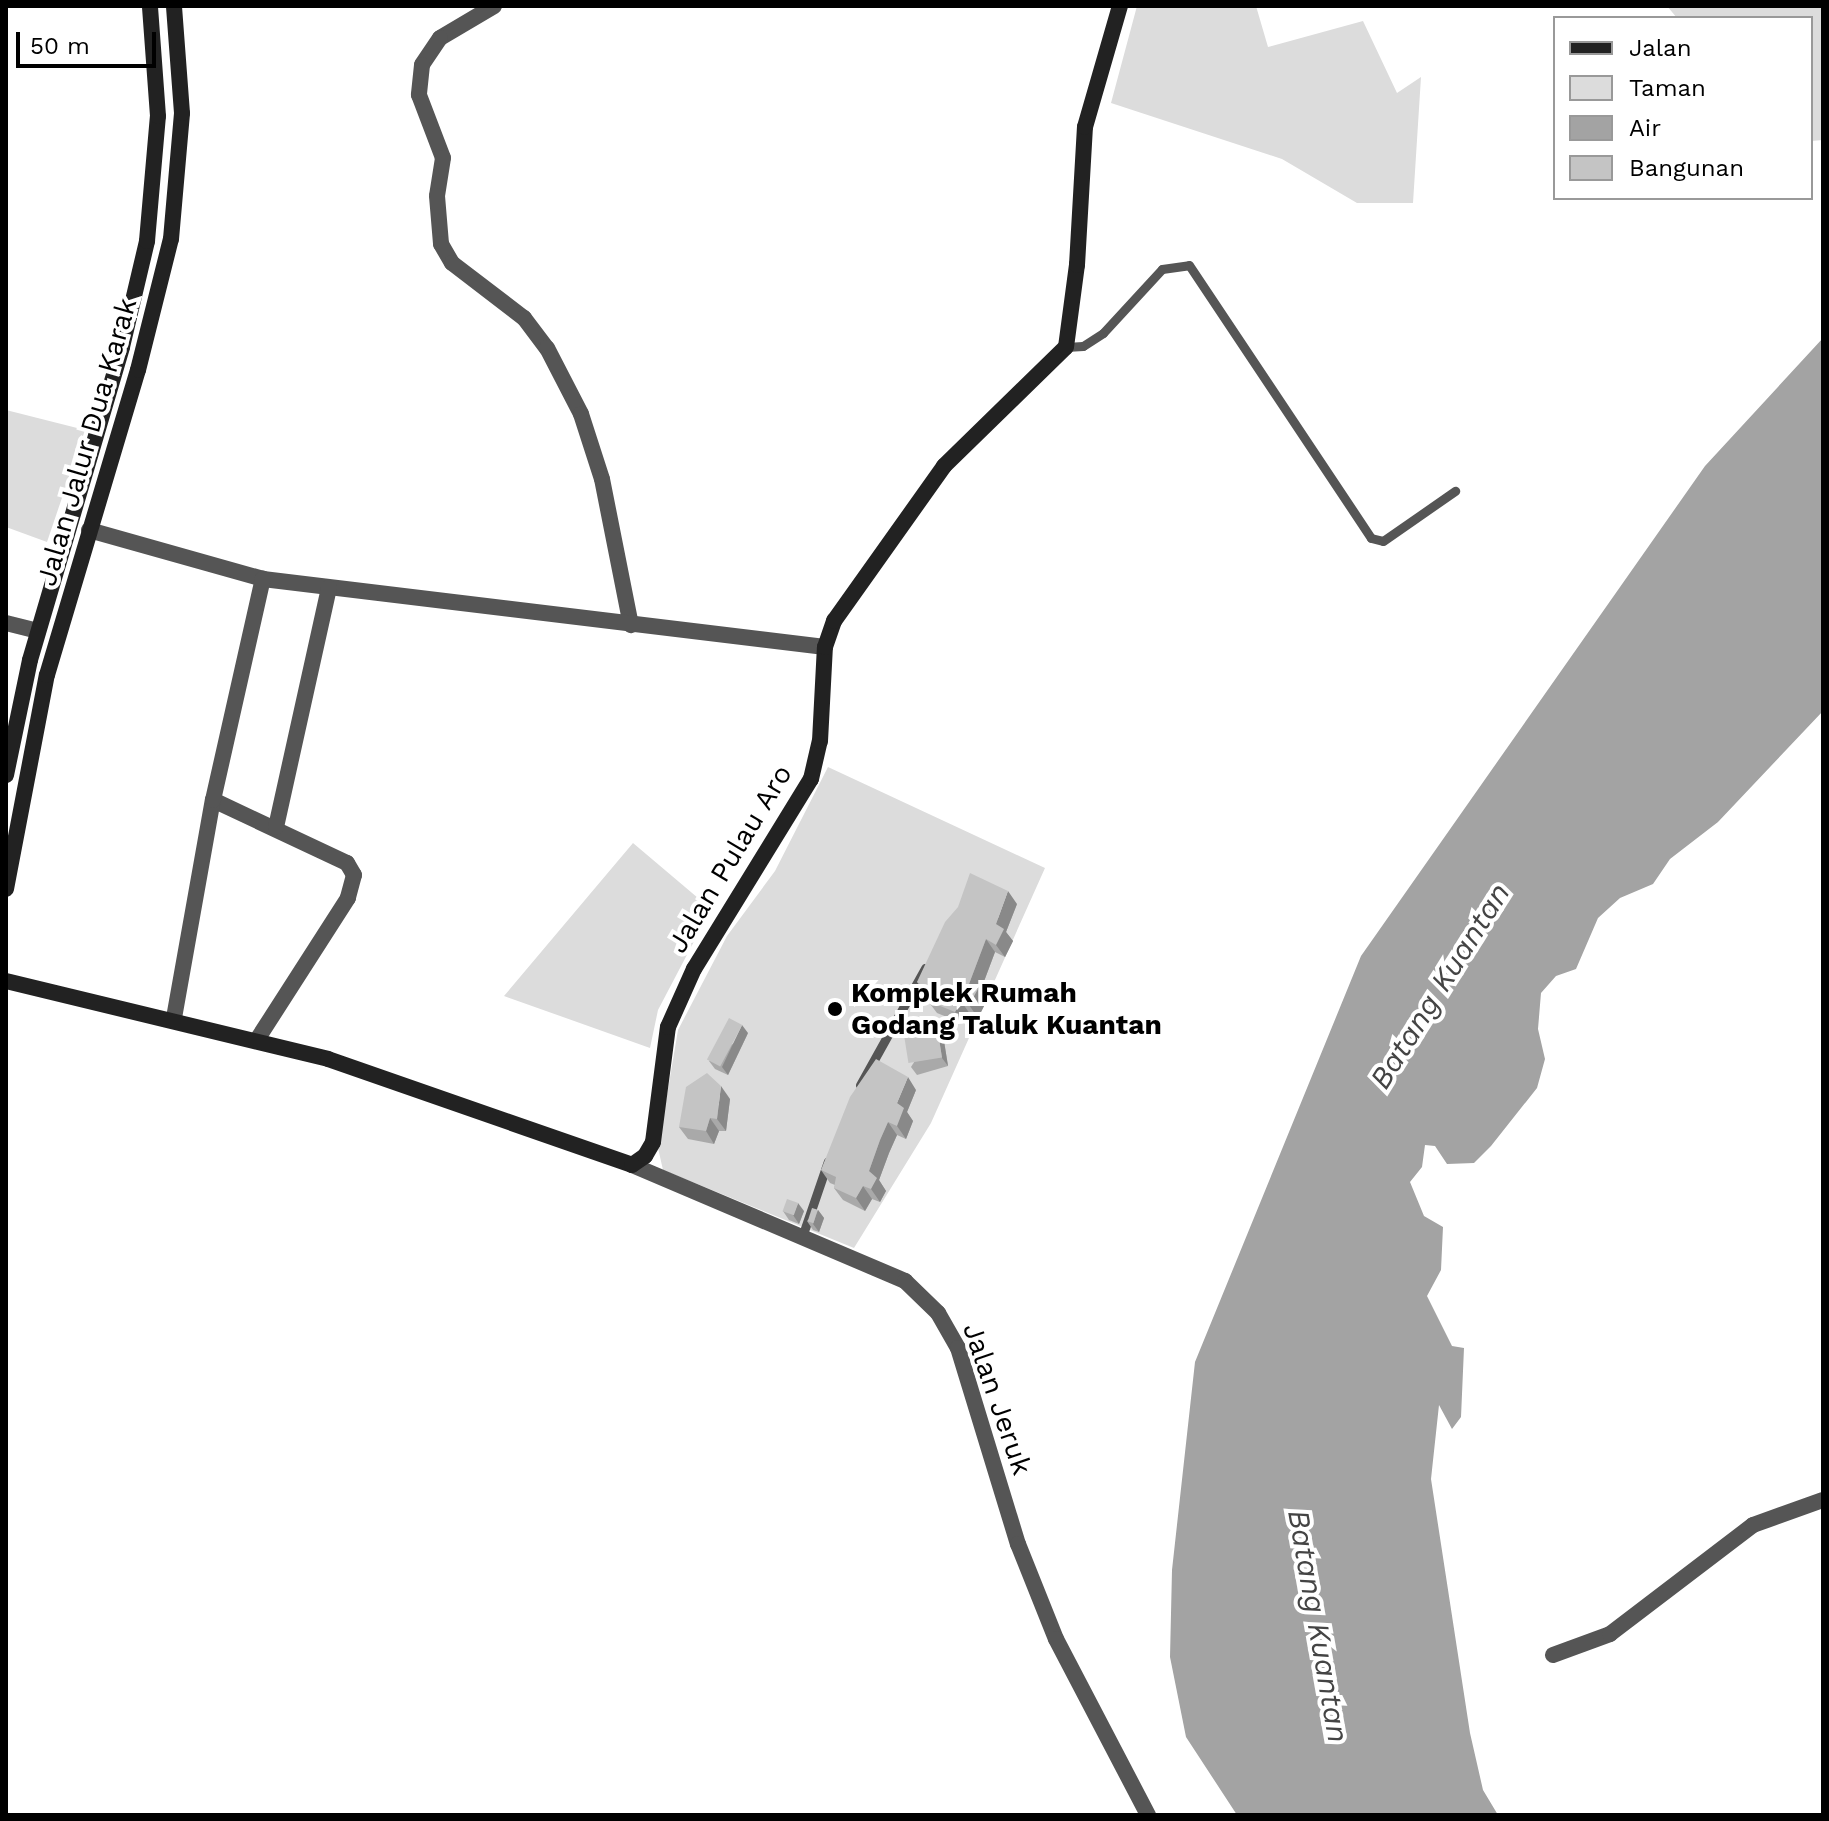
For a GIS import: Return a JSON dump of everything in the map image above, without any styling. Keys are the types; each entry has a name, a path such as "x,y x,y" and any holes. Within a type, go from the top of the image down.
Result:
{"street":[{"name":"Jalan Jalur Dua Karak","path":"6,775 38,631 122,347 147,241 158,116 150,6"},
{"name":"Jalan Jalur Dua Karak","path":"6,889 47,675 138,370 171,239 182,113 174,6"},
{"path":"494,6 440,38 422,65 419,95 443,158 437,196 441,244 452,263 524,318 547,348 581,414 602,479 631,625"},
{"path":"1066,347 1077,265 1085,127 1120,6"},
{"name":"Jalan Pulau Aro","path":"632,1165 653,1142 668,1027 694,969 811,779 820,741 825,647 856,583 944,466 1066,347"},
{"path":"89,530 263,579 825,647"},
{"path":"174,1018 213,800 263,579"},
{"path":"276,827 329,588"},
{"path":"6,623 38,631"},
{"path":"213,800 347,863 353,886 257,1040"},
{"path":"6,981 174,1018 328,1059 632,1165"},
{"name":"Jalan Jeruk","path":"632,1165 905,1281 938,1313 958,1348 1018,1544 1056,1639 1148,1815"},
{"path":"1553,1655 1610,1634 1753,1525 1823,1500"}],"lane":[{"path":"1066,347 1083,346 1103,333 1162,269 1189,265 1371,538 1383,541 1455,491"},
{"path":"854,1098 933,954"},
{"path":"802,1237 832,1151"}],"green space":[{"path":"1137,6 1256,6 1268,47 1363,21 1397,93 1421,77 1413,203 1357,203 1282,159 1111,103"},
{"path":"1667,6 1823,6 1823,140 1813,141 1813,16 1675,16"},
{"path":"6,410 85,430 47,542 6,527"},
{"name":"Komplek Rumah Godang Taluk Kuantan","path":"828,767 1045,868 931,1123 854,1248 663,1170 658,1148 678,1030 727,936 775,871"},
{"path":"633,843 711,909 658,1010 650,1048 504,996"}],"water":[{"name":"Batang Kuantan","path":"1823,338 1823,711 1718,822 1670,859 1653,884 1620,898 1598,918 1576,969 1556,976 1541,993 1538,1029 1545,1059 1537,1088 1491,1146 1474,1163 1447,1164 1435,1146 1425,1145 1422,1167 1410,1182 1424,1216 1443,1227 1441,1270 1427,1296 1452,1346 1464,1348 1461,1417 1452,1429 1439,1405 1431,1479 1470,1733 1483,1790 1498,1815 1237,1815 1186,1737 1170,1657 1172,1570 1195,1362 1361,956 1705,466"}],"building":[{"path":"970,873 1008,891 996,924 1004,929 996,945 986,939 969,984 978,989 969,1005 961,1001 955,1012 928,1001 931,991 917,982 945,922 958,907"},
{"path":"729,1018 742,1025 720,1067 707,1059"},
{"path":"937,1026 942,1058 908,1063 903,1031"},
{"path":"876,1059 908,1077 897,1103 904,1108 897,1126 888,1122 880,1140 869,1171 877,1178 871,1189 863,1186 856,1198 834,1188 836,1177 821,1170 850,1097"},
{"path":"707,1073 721,1086 717,1119 710,1118 706,1131 679,1127 686,1087"},
{"path":"787,1199 798,1203 794,1215 783,1211"},
{"path":"812,1208 818,1210 813,1223 808,1221"}],"place":[{"name":"Komplek Rumah Godang Taluk Kuantan","path":"835,1009"}]}
